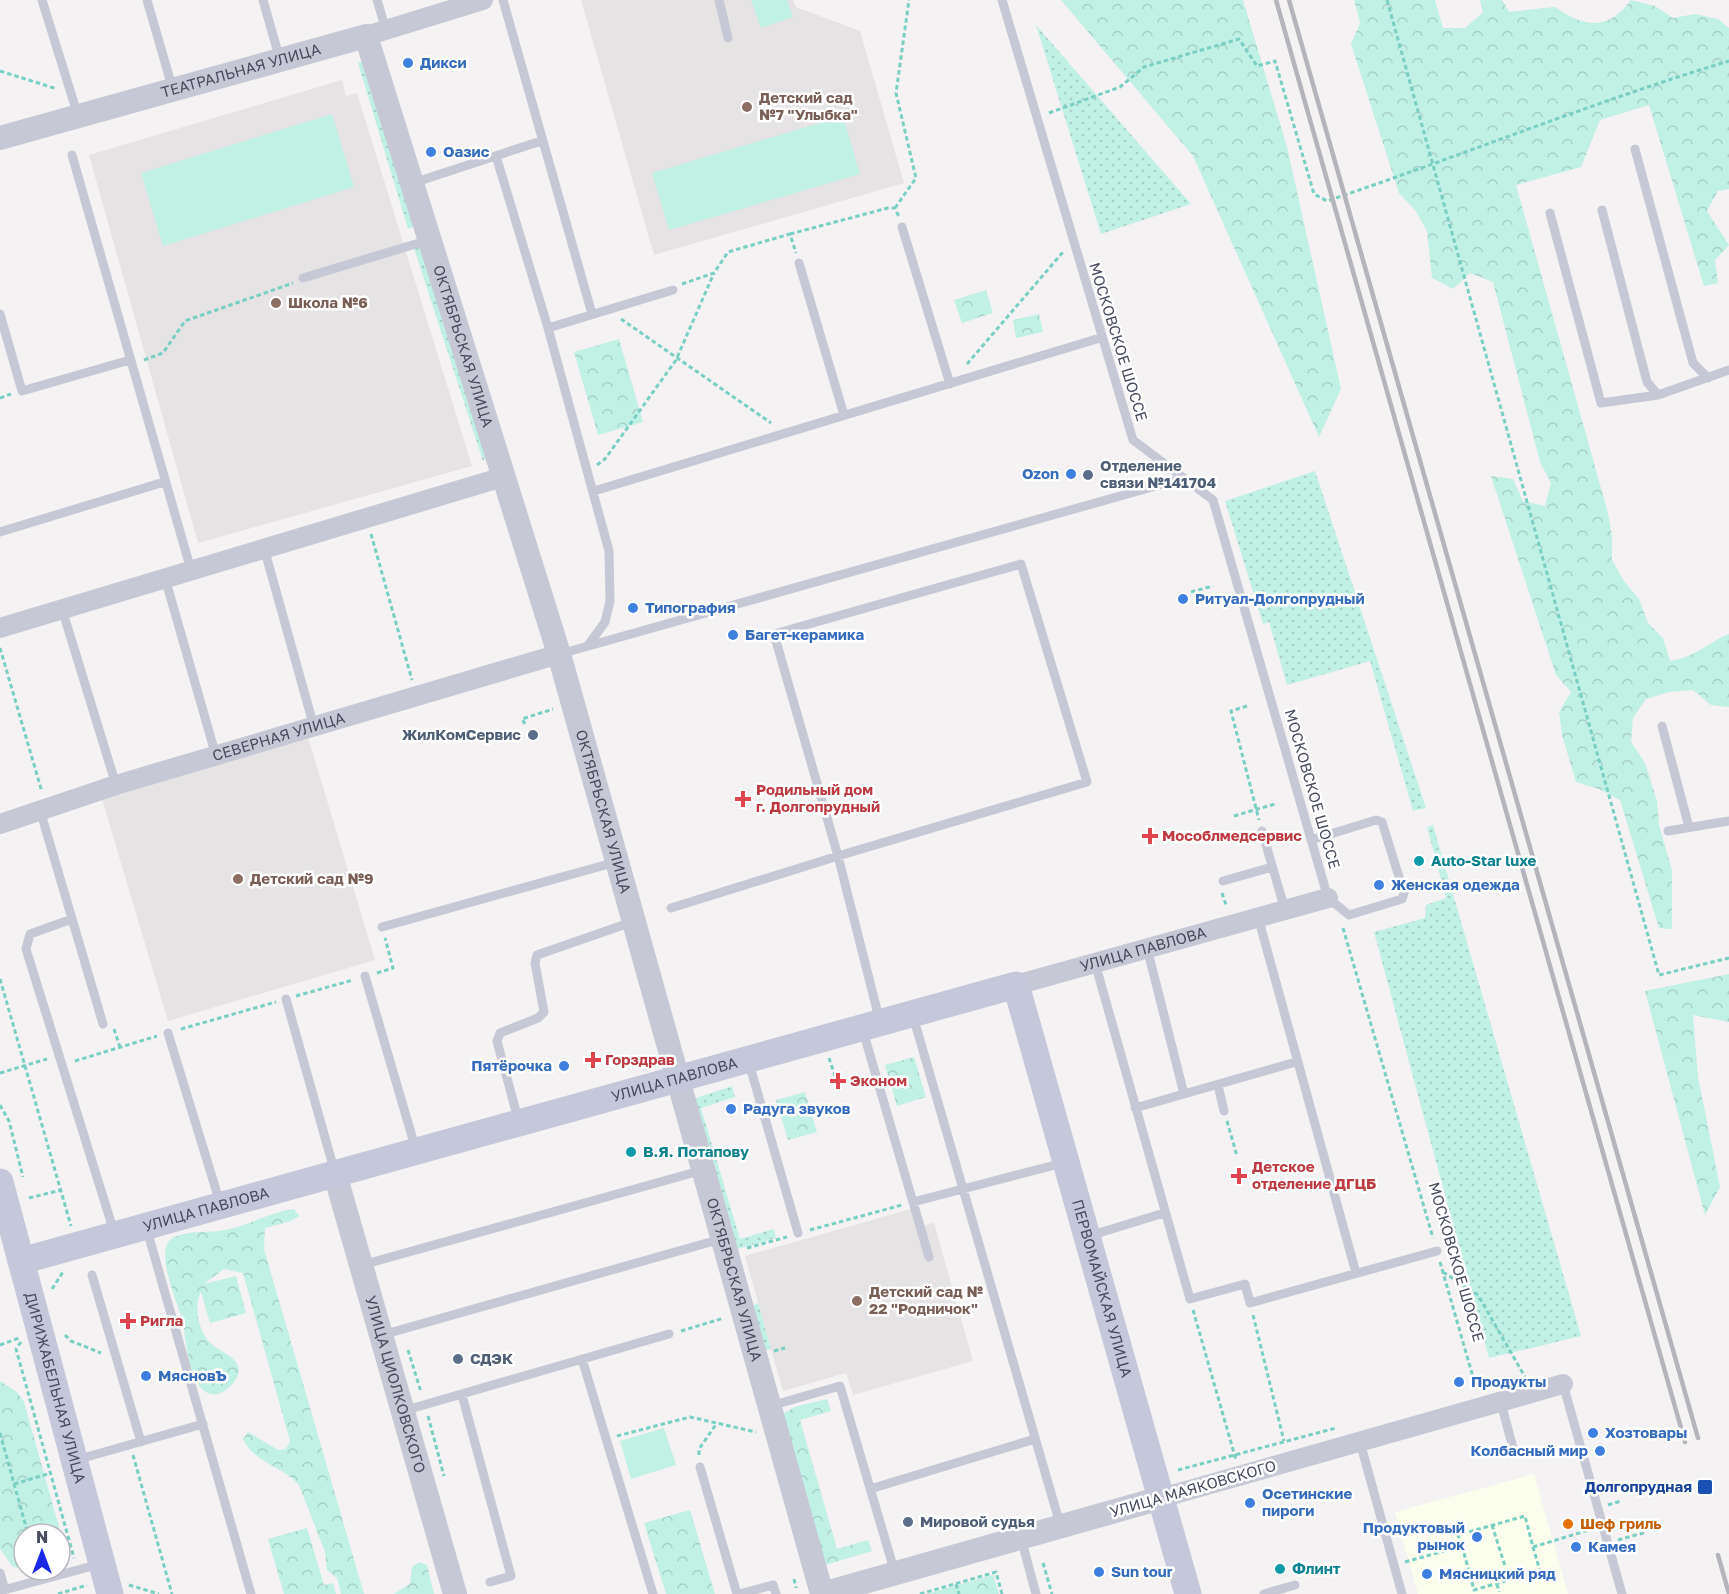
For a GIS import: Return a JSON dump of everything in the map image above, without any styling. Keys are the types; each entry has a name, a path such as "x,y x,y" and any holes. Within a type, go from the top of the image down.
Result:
{"main road":[{"name":"УЛИЦА ПАВЛОВА","path":"21,1261 1016,985"},
{"name":"ПЕРВОМАЙСКАЯ УЛИЦА","path":"1016,985 1188,1594"},
{"name":"ДИРИЖАБЕЛЬНАЯ УЛИЦА","path":"0,1182 107,1581"}],"street":[{"name":"ТЕАТРАЛЬНАЯ УЛИЦА","path":"0,138 376,33 483,0"},
{"name":"ОКТЯБРЬСКАЯ УЛИЦА","path":"376,33 411,184 559,654 635,921 702,1170 730,1245 770,1406 822,1594"},
{"path":"0,628 503,477"},
{"name":"СЕВЕРНАЯ УЛИЦА","path":"0,824 116,785 559,654"},
{"name":"УЛИЦА ПАВЛОВА","path":"1016,985 1328,898"},
{"name":"УЛИЦА ЦИОЛКОВСКОГО","path":"335,1174 455,1594"},
{"name":"УЛИЦА МАЯКОВСКОГО","path":"822,1594 1492,1406 1563,1384"}],"lane":[{"path":"42,0 78,116"},
{"path":"147,0 172,90"},
{"path":"263,0 280,60"},
{"path":"376,33 377,0"},
{"path":"503,0 592,315"},
{"path":"719,0 728,38"},
{"name":"МОСКОВСКОЕ ШОССЕ","path":"1002,0 1100,338 1133,440 1213,500 1328,898"},
{"path":"411,184 541,141"},
{"path":"1635,149 1693,363 1708,378"},
{"path":"72,155 191,570"},
{"path":"496,156 548,328 609,551 612,575 605,622 589,644"},
{"path":"1602,210 1647,382 1658,394"},
{"path":"1550,213 1600,403 1658,394 1729,370"},
{"path":"902,227 950,384"},
{"path":"303,278 429,240"},
{"path":"799,263 844,415"},
{"path":"548,328 673,290"},
{"path":"0,314 22,391 130,362"},
{"path":"594,491 1100,338"},
{"path":"559,654 1184,478"},
{"path":"0,532 164,482"},
{"path":"264,548 314,727"},
{"path":"671,908 838,856 1087,782 1021,564 774,634 838,856 872,1026 913,1202 929,1257"},
{"path":"165,578 216,756"},
{"path":"62,609 116,785"},
{"path":"1662,726 1689,827"},
{"path":"43,809 103,1024"},
{"path":"1311,840 1380,820 1404,893 1402,899 1395,902 1349,915 1328,898"},
{"path":"1668,831 1729,821"},
{"path":"1262,831 1285,910"},
{"path":"382,927 618,861"},
{"path":"1223,881 1272,867"},
{"path":"1258,917 1296,1062 1356,1273"},
{"path":"72,919 37,929 27,939 26,949 114,1235"},
{"path":"519,1123 496,1041 500,1033 538,1018 544,1012 535,963 537,955 635,921"},
{"path":"1148,948 1184,1094"},
{"path":"1095,963 1190,1299 1245,1284 1250,1303 1437,1251"},
{"path":"365,976 417,1152"},
{"path":"286,999 335,1174"},
{"path":"913,1014 1061,1527"},
{"path":"168,1033 221,1206"},
{"path":"748,1060 798,1233"},
{"path":"1135,1108 1296,1062"},
{"path":"1218,1085 1224,1111"},
{"path":"913,1202 1066,1162"},
{"path":"362,1264 702,1170"},
{"path":"1087,1237 1164,1213"},
{"path":"146,1226 251,1594"},
{"path":"382,1335 730,1245"},
{"path":"93,1275 141,1442"},
{"path":"403,1411 669,1334"},
{"path":"582,1359 653,1594"},
{"path":"1563,1384 1622,1594"},
{"path":"770,1406 840,1386 895,1574"},
{"path":"462,1395 511,1576 490,1582"},
{"path":"1492,1406 1513,1448"},
{"path":"76,1460 203,1424"},
{"path":"870,1489 1035,1439"},
{"path":"1360,1442 1402,1594"},
{"path":"700,1467 738,1594 773,1585 776,1594"},
{"path":"1021,1538 1036,1594"},
{"path":"0,1573 7,1591 107,1581"},
{"path":"1264,1594 1295,1585"}],"path":[{"path":"589,472 605,459 676,360 714,273 728,252 895,208 916,178 896,93 909,0"},
{"path":"1387,0 1659,975 1729,958"},
{"path":"1036,118 1120,87 1144,67 1239,39 1257,66 1275,62 1314,194 1326,201 1433,165 1621,94 1729,61"},
{"path":"0,71 70,93"},
{"path":"895,208 902,227"},
{"path":"790,234 799,263"},
{"path":"950,384 1063,252"},
{"path":"673,290 686,282 714,273"},
{"path":"130,362 163,353 185,321 269,293 303,278"},
{"path":"608,310 676,360 785,432"},
{"path":"370,532 416,695"},
{"path":"1191,592 1213,586"},
{"path":"0,648 43,809"},
{"path":"1247,706 1231,711 1262,831"},
{"path":"525,724 522,719 556,708"},
{"path":"1234,816 1275,804"},
{"name":"МОСКОВСКОЕ ШОССЕ","path":"1341,917 1443,1271 1492,1406"},
{"path":"0,1073 25,1065 59,1060 168,1033 393,968 382,927"},
{"path":"0,982 72,1229"},
{"path":"830,1058 835,1076"},
{"path":"0,1105 9,1121 29,1199 61,1190"},
{"path":"1224,1111 1236,1156"},
{"path":"730,1245 798,1233 913,1202"},
{"path":"51,1292 54,1282 64,1271"},
{"path":"1443,1271 1478,1294 1525,1377"},
{"path":"1190,1299 1241,1476"},
{"path":"1250,1303 1284,1441"},
{"path":"669,1334 729,1317"},
{"path":"63,1333 71,1341 117,1360"},
{"path":"25,1336 16,1349 75,1562"},
{"path":"606,1440 690,1418 761,1433"},
{"path":"700,1467 699,1449 717,1423"},
{"path":"0,1433 25,1522"},
{"path":"130,1445 172,1594"},
{"path":"14,1484 51,1473"},
{"path":"1525,1516 1540,1571 1474,1590 1462,1546 1458,1535 1525,1516"},
{"path":"1492,1525 1505,1566"},
{"path":"1533,1547 1603,1526"},
{"path":"1607,1543 1647,1532"},
{"path":"1394,1564 1462,1546"},
{"path":"1042,1560 1052,1594"},
{"path":"920,1594 996,1572 1002,1594"},
{"path":"794,1579 796,1588"},
{"path":"58,1594 107,1581 159,1594"},
{"path":"956,1584 959,1594"},
{"path":"1497,1584 1500,1592"}],"shaded area":[{"name":"Детский сад №7 \"Улыбка\"","path":"581,0 793,0 796,7 860,31 904,183 654,255"},
{"name":"Школа №6","path":"342,80 346,96 357,93 472,466 198,543 89,155"},
{"name":"Детский сад №9","path":"308,737 375,960 168,1021 102,799"},
{"name":"Детский сад № 22 \"Родничок\"","path":"911,1209 916,1227 934,1223 973,1361 853,1395 846,1373 783,1391 745,1256"},
{"name":"Продуктовый рынок","path":"1534,1474 1568,1594 1418,1594 1395,1512"}],"green space":[{"path":"751,0 787,0 793,17 761,28"},
{"path":"1061,0 1243,0 1287,147 1341,389 1319,437 1193,156"},
{"path":"1354,0 1435,0 1443,28 1465,28 1483,12 1480,0 1502,0 1509,12 1555,7 1576,19 1596,23 1614,17 1631,0 1655,6 1673,18 1695,14 1718,19 1729,28 1729,189 1718,191 1707,211 1729,245 1715,260 1718,283 1704,286 1649,105 1600,120 1581,167 1516,185 1608,513 1612,537 1612,560 1624,581 1639,599 1648,623 1663,638 1670,661 1693,654 1729,634 1729,707 1711,705 1693,690 1669,692 1646,699 1633,718 1631,742 1645,763 1657,801 1659,825 1672,870 1672,929 1659,928 1620,800 1599,789 1576,782 1562,735 1559,712 1571,692 1556,675 1491,476 1513,479 1523,501 1545,506 1551,483 1540,462 1493,282 1470,273 1453,289 1432,278 1427,231 1415,210 1399,193 1351,44 1360,23"},
{"path":"1036,25 1191,204 1101,234"},
{"path":"362,62 415,226 408,229 358,63"},
{"path":"332,114 354,187 163,246 141,173"},
{"path":"843,116 860,174 669,230 652,173"},
{"path":"418,247 423,250 488,455 483,461 414,248"},
{"path":"986,290 993,313 962,323 954,300"},
{"path":"1039,314 1043,332 1016,338 1013,320"},
{"path":"619,339 643,422 598,435 574,352"},
{"path":"1315,471 1426,808 1413,811 1370,661 1287,685 1269,622 1263,624 1225,501"},
{"path":"1433,825 1581,1336 1489,1358 1374,932 1425,918 1426,905 1446,898 1427,827"},
{"path":"1729,974 1729,1022 1693,1015 1698,1077 1720,1187 1705,1215 1645,991"},
{"path":"914,1057 926,1097 897,1106 885,1065"},
{"path":"732,1086 735,1097 701,1108 740,1239 774,1229 776,1238 734,1250 693,1099"},
{"path":"805,1092 817,1132 788,1140 776,1100"},
{"path":"294,1209 299,1216 291,1221 265,1228 264,1249 364,1594 341,1594 337,1578 327,1570 325,1552 299,1485 285,1473 262,1460 243,1439 248,1432 278,1450 286,1449 290,1441 243,1273 224,1269 204,1284 236,1276 246,1313 210,1323 201,1292 199,1298 198,1313 201,1328 209,1341 233,1359 238,1367 233,1384 218,1394 209,1393 201,1388 195,1379 188,1355 183,1323 166,1268 166,1247 175,1237 187,1233 213,1232 238,1227 275,1213"},
{"path":"758,1303 771,1349 763,1351 753,1306"},
{"path":"0,1381 17,1392 24,1402 58,1522 12,1522 12,1566 0,1549"},
{"path":"827,1399 831,1411 800,1420 837,1549 868,1540 872,1551 822,1566 783,1414 794,1407"},
{"path":"664,1428 676,1465 631,1479 620,1441"},
{"path":"690,1510 715,1594 666,1594 644,1523"},
{"path":"307,1528 324,1585 333,1583 336,1594 284,1594 268,1539"},
{"path":"419,1562 427,1565 434,1594 394,1594 410,1584 412,1567"},
{"path":"993,1575 999,1594 927,1594"}],"railway":[{"path":"1276,0 1685,1442"},
{"path":"1289,0 1698,1438"},
{"path":"1718,1555 1729,1594"}],"place":[{"name":"Дикси","path":"408,63"},
{"name":"Детский сад №7 \"Улыбка\"","path":"747,107"},
{"name":"Оазис","path":"431,152"},
{"name":"Школа №6","path":"276,303"},
{"name":"Ozon","path":"1071,474"},
{"name":"Отделение связи №141704","path":"1088,475"},
{"name":"Ритуал-Долгопрудный","path":"1183,599"},
{"name":"Типография","path":"633,608"},
{"name":"Багет-керамика","path":"733,635"},
{"name":"ЖилКомСервис","path":"533,735"},
{"name":"Родильный дом г. Долгопрудный","path":"743,799"},
{"name":"Мособлмедсервис","path":"1150,836"},
{"name":"Auto-Star luxe","path":"1419,861"},
{"name":"Детский сад №9","path":"238,879"},
{"name":"Женская одежда","path":"1379,885"},
{"name":"Горздрав","path":"593,1060"},
{"name":"Пятёрочка","path":"564,1066"},
{"name":"Эконом","path":"838,1081"},
{"name":"Радуга звуков","path":"731,1109"},
{"name":"В.Я. Потапову","path":"631,1152"},
{"name":"Детское отделение ДГЦБ","path":"1239,1176"},
{"name":"Детский сад № 22 \"Родничок\"","path":"857,1301"},
{"name":"Ригла","path":"128,1321"},
{"name":"СДЭК","path":"458,1359"},
{"name":"МясновЪ","path":"146,1376"},
{"name":"Продукты","path":"1459,1382"},
{"name":"Хозтовары","path":"1593,1433"},
{"name":"Колбасный мир","path":"1600,1451"},
{"name":"Долгопрудная","path":"1705,1487"},
{"name":"Осетинские пироги","path":"1250,1503"},
{"name":"Мировой судья","path":"908,1522"},
{"name":"Шеф гриль","path":"1568,1524"},
{"name":"Продуктовый рынок","path":"1477,1537"},
{"name":"Камея","path":"1576,1547"},
{"name":"Флинт","path":"1280,1569"},
{"name":"Sun tour","path":"1099,1572"},
{"name":"Мясницкий ряд","path":"1427,1574"}]}
